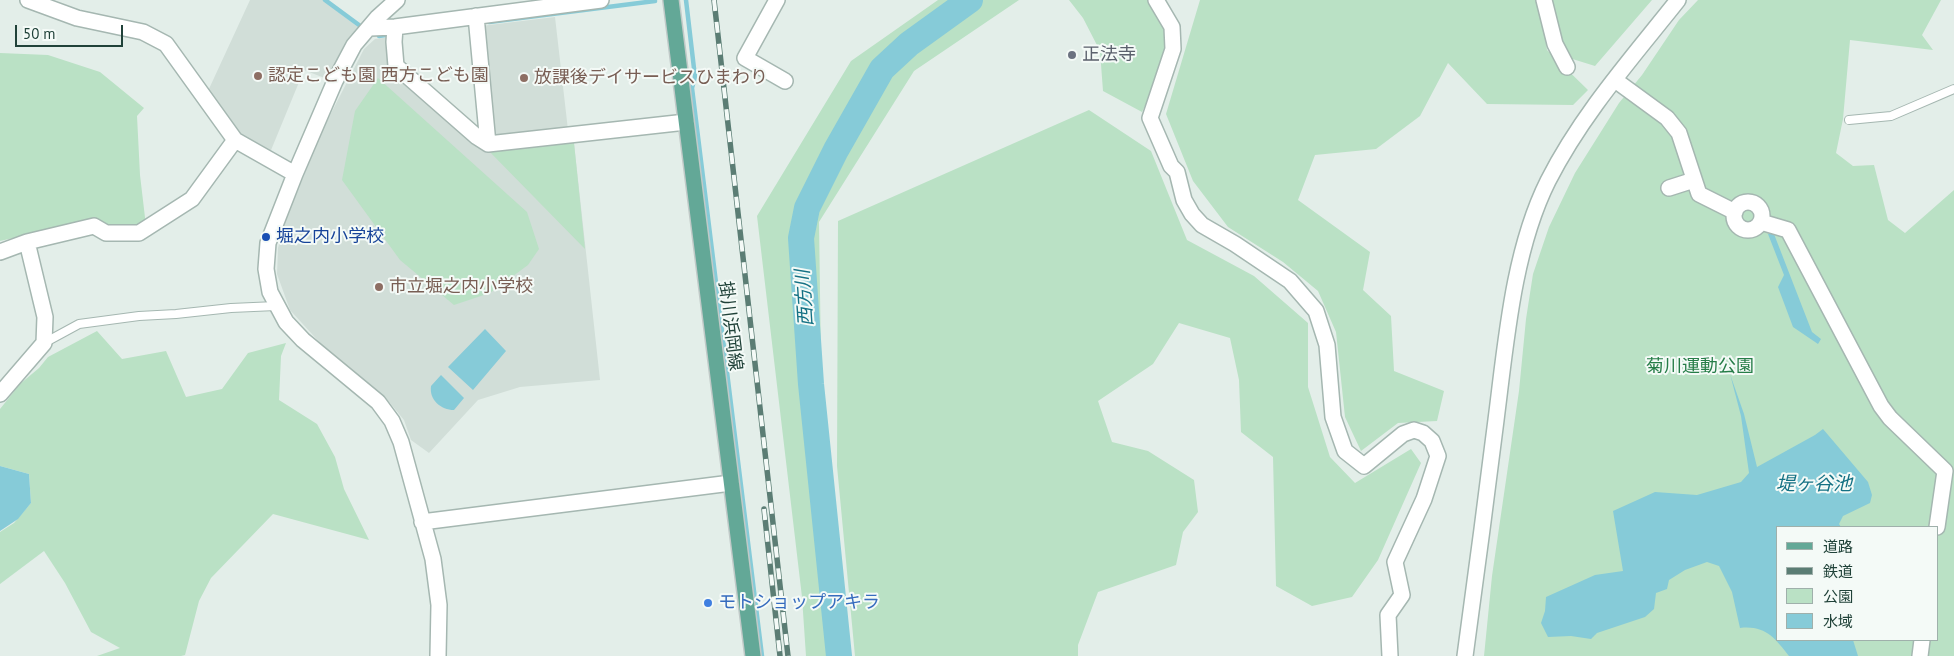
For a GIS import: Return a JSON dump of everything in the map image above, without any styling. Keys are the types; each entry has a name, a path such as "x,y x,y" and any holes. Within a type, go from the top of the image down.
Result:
{"main road":[{"name":"掛川浜岡線","path":"671,0 753,656"}],"street":[{"path":"28,0 77,18 143,32 166,44 235,140 295,174"},
{"path":"397,0 377,18 354,45 295,174 268,243 266,269 270,292 286,322 303,340 378,402 392,421 401,442 433,558 439,606 438,656"},
{"path":"370,28 395,31 477,21 601,0"},
{"path":"777,0 745,58 785,81"},
{"path":"1156,0 1172,26 1173,49 1150,118 1171,166 1177,172 1184,200 1192,214 1202,225 1235,244 1290,281 1316,311 1328,345 1332,417 1345,452 1364,466 1403,434 1414,430 1432,440 1438,456 1424,499 1395,562 1402,595 1388,615 1390,656"},
{"path":"1544,0 1555,44 1566,67"},
{"path":"1465,656 1509,315 1522,254 1536,208 1547,182 1578,128 1678,0"},
{"path":"477,21 488,144"},
{"path":"395,31 396,66 477,137 488,144 686,122"},
{"path":"1615,80 1685,131 1698,194 1735,212 1736,223 1744,229 1756,228 1761,222 1788,230 1880,406 1945,471 1937,526"},
{"path":"0,252 27,242 94,226 106,233 139,233 192,199 235,140"},
{"path":"1669,188 1694,180"},
{"path":"0,394 44,343 45,317 27,242"},
{"path":"422,522 731,483"},
{"path":"1920,656 1922,641"}],"lane":[{"path":"1850,120 1891,116 1954,89"},
{"path":"44,343 79,324 139,316 276,306"}],"shaded area":[{"name":"認定こども園 西方こども園","path":"250,0 323,0 358,27 346,41 327,79 304,70 269,155 245,139 208,91"},
{"name":"放課後デイサービスひまわり","path":"555,17 568,130 492,139 481,26"},
{"path":"391,37 394,67 486,148 574,143 600,380 520,387 478,400 429,453 411,440 404,420 390,403 322,345 290,310 277,274 278,248 286,219 324,127 364,49 375,39"}],"green space":[{"path":"938,0 1019,0 914,71 819,222 823,503 846,656 806,656 802,597 757,216 851,61"},
{"path":"1069,0 1152,0 1173,49 1142,112 1103,91 1100,51 1083,18"},
{"path":"1200,0 1539,0 1547,50 1588,90 1573,105 1487,104 1448,63 1420,116 1376,149 1315,155 1298,200 1370,252 1363,290 1391,316 1394,371 1444,391 1437,421 1398,423 1361,451 1345,417 1336,332 1318,291 1283,262 1228,227 1193,181 1166,114"},
{"path":"1552,0 1652,0 1595,66 1566,57"},
{"name":"菊川運動公園","path":"1698,0 1941,0 1922,35 1933,50 1850,40 1843,119 1836,153 1853,166 1874,165 1888,220 1905,233 1954,190 1954,656 1484,656 1492,576 1519,391 1526,319 1533,274 1549,227 1575,173 1619,103 1642,75 1679,20"},
{"path":"0,53 48,55 100,72 144,108 137,116 140,175 146,226 110,228 98,219 0,241"},
{"path":"378,78 527,212 539,249 528,265 490,293 454,305 400,260 342,180 355,111"},
{"path":"1089,110 1151,151 1187,240 1254,276 1308,323 1308,387 1330,457 1355,483 1411,449 1421,463 1378,560 1352,597 1312,606 1276,586 1273,457 1241,432 1239,380 1230,338 1179,323 1153,364 1098,401 1112,442 1148,451 1194,480 1198,512 1183,532 1176,565 1098,592 1078,645 1078,656 855,656 837,466 838,221"},
{"path":"574,143 585,249 486,148"},
{"path":"97,331 122,359 166,351 186,397 222,389 248,353 286,343 281,356 279,400 317,424 335,457 344,489 369,540 273,514 211,578 199,601 185,655 181,656 97,656 120,648 91,632 65,583 44,551 0,584 0,532 14,523 31,503 29,474 0,466 0,409 20,384 39,368 48,357"}],"water":[{"path":"1768,234 1774,234 1812,332 1821,339 1818,344 1793,327 1778,287 1784,275"},
{"path":"485,329 506,351 473,390 448,367"},
{"name":"堤ヶ谷池","path":"1730,374 1744,414 1757,467 1823,429 1868,482 1872,495 1870,503 1843,516 1839,524 1840,526 1776,526 1776,640 1763,631 1740,628 1732,592 1719,566 1707,562 1685,570 1669,580 1667,589 1656,593 1654,609 1645,617 1597,633 1591,639 1571,636 1548,637 1541,623 1545,611 1546,597 1595,575 1623,571 1613,511 1655,492 1697,495 1741,482 1749,473 1741,416"},
{"path":"441,375 464,398 454,410 440,406 432,396 431,386"},
{"path":"0,466 29,474 31,503 18,519 0,531"},
{"name":"堤ヶ谷池","path":"1776,641 1853,641 1858,656 1789,656"}],"waterway":[{"path":"325,0 359,25"},
{"path":"686,0 695,77 692,88 762,656"},
{"name":"西方川","path":"839,656 811,384 801,238 807,208 836,150 882,69 909,44 970,0"},
{"path":"489,22 655,1"},
{"path":"379,36 392,34"}],"railway":[{"path":"714,0 788,656"},
{"path":"764,509 780,656"}],"place":[{"name":"正法寺","path":"1072,55"},
{"name":"認定こども園 西方こども園","path":"258,76"},
{"name":"放課後デイサービスひまわり","path":"524,78"},
{"name":"堀之内小学校","path":"266,237"},
{"name":"市立堀之内小学校","path":"379,287"},
{"name":"モトショップアキラ","path":"708,603"}]}
